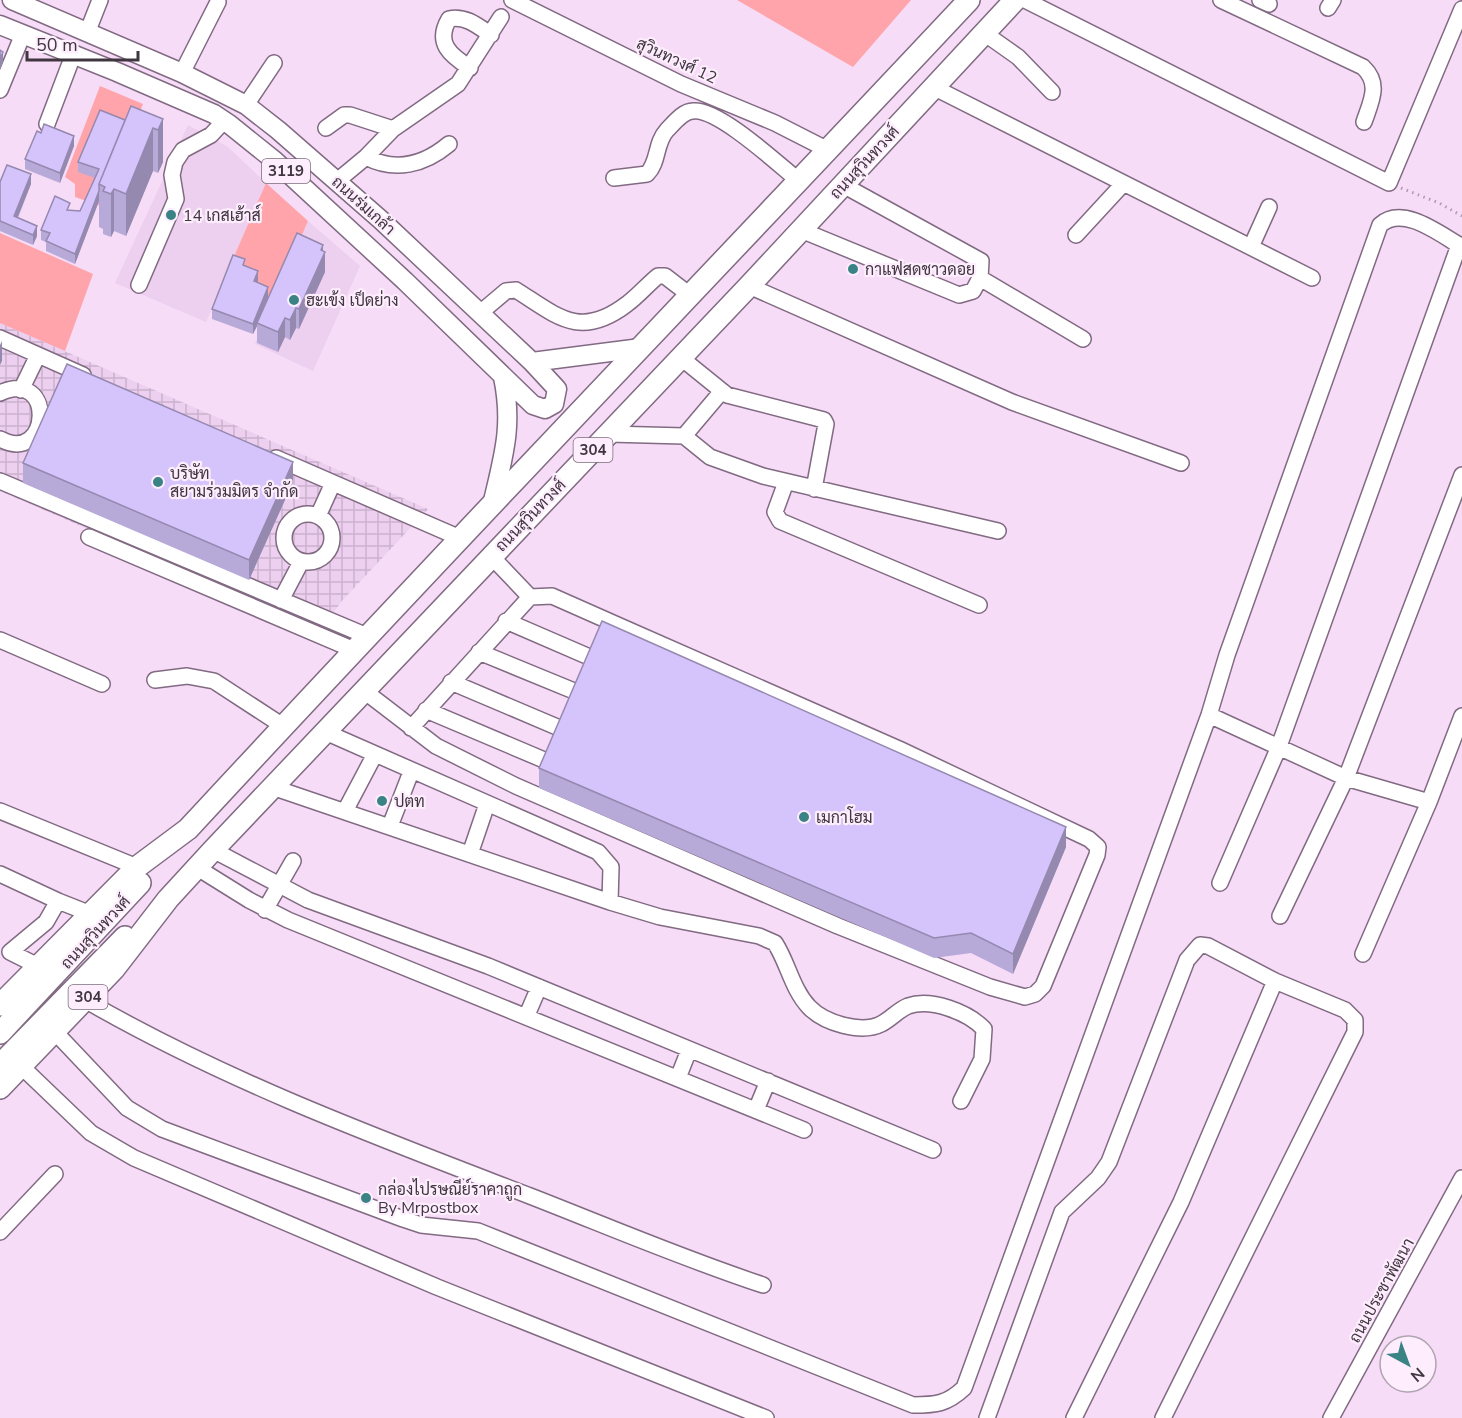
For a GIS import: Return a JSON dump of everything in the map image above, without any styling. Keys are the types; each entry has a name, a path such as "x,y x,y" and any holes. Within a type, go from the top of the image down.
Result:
{"highway":[{"name":"ถนนสุวินทวงศ์","path":"0,1033 493,501 691,296 969,0"},
{"name":"ถนนสุวินทวงศ์","path":"0,1065 82,992 323,731 609,434 1015,0"},
{"name":"ถนนสุวินทวงศ์","path":"0,1005 137,867 188,829"},
{"name":"ถนนสุวินทวงศ์","path":"0,1088 55,1032 82,992"}],"main road":[{"name":"ถนนร่มเกล้า","path":"0,25 74,53 224,121 275,160 405,281 536,408 549,407 556,399 557,389 532,362 337,181 246,105 182,73 12,0"},
{"path":"532,362 641,348"},
{"path":"493,501 508,434 509,406 503,377"}],"street":[{"path":"87,33 100,0"},
{"name":"สุวินทวงศ์ 12","path":"512,0 681,84 775,123 828,150"},
{"path":"1025,0 1389,183 1462,9"},
{"path":"1221,0 1363,67 1373,79 1375,90 1364,122"},
{"path":"182,73 218,2"},
{"path":"470,68 450,53 443,44 442,34 449,19 456,17 471,21 491,35"},
{"path":"337,181 366,158 393,129 450,90 470,68 501,17"},
{"path":"984,33 1018,57 1053,92"},
{"path":"0,90 23,34"},
{"path":"46,124 74,53"},
{"path":"246,105 274,63"},
{"path":"933,87 1312,278"},
{"path":"614,178 648,174 653,169 659,140 681,116 691,110 705,112 727,124 799,181"},
{"path":"327,128 344,115 350,115 393,129"},
{"path":"139,285 176,200 172,175 176,162 183,150 211,135 224,121"},
{"path":"366,158 380,165 406,165 427,159 449,144"},
{"path":"1076,236 1123,184"},
{"path":"801,230 959,295 973,291 983,266 974,256 843,185"},
{"path":"1251,247 1269,207"},
{"path":"55,1032 127,1108 162,1129 403,1219 422,1225 478,1231 913,1405 938,1406 950,1401 964,1389 1209,715 1227,655 1380,225 1389,217 1398,217 1429,228 1460,246 1278,749 1220,883"},
{"path":"480,313 506,291 516,290 559,319 589,322 611,315 658,276 665,276 691,296"},
{"path":"980,278 1083,339"},
{"path":"749,286 1012,402 1181,463"},
{"path":"0,338 96,381"},
{"path":"21,390 38,355"},
{"path":"680,357 722,391 824,420 826,424 814,489"},
{"path":"0,393 9,389 21,390 34,396 39,404 41,423 30,438 22,442 1,443"},
{"path":"684,436 722,391"},
{"path":"609,434 684,436 722,462 786,482 998,531"},
{"path":"258,450 460,538"},
{"path":"1280,916 1346,778 1462,475"},
{"path":"0,481 281,600 360,643"},
{"path":"786,482 775,512 780,521 979,605"},
{"path":"318,516 333,483"},
{"path":"302,514 318,516 324,520 332,533 330,548 321,559 301,562 288,553 284,546 285,530 288,522 302,514"},
{"path":"89,537 360,643"},
{"path":"491,556 530,597"},
{"path":"281,600 301,562"},
{"path":"363,690 411,728 456,757 516,786 838,926 990,987 1025,997 1035,994 1043,986 1097,855 1098,847 1089,839 899,749 552,597 530,597 411,728"},
{"path":"506,621 587,656"},
{"path":"0,640 102,684"},
{"path":"479,652 574,691"},
{"path":"155,680 187,676 214,681 283,726"},
{"path":"451,682 557,727"},
{"path":"426,710 544,760"},
{"path":"1209,715 1278,749 1346,778 1429,802"},
{"path":"1363,954 1429,802 1462,716"},
{"path":"323,731 374,756 598,852 611,867 610,902"},
{"path":"345,811 374,756"},
{"path":"390,826 411,772"},
{"path":"272,788 610,902 660,917 759,936 775,943 800,997 811,1009 844,1025 860,1028 880,1024 909,1006 926,1004 955,1010 978,1022 984,1029 982,1059 961,1101"},
{"path":"470,854 487,804"},
{"path":"0,811 137,867"},
{"path":"213,850 308,900 539,987 933,1150"},
{"path":"265,910 293,861"},
{"path":"196,867 265,910 804,1130"},
{"path":"0,874 91,914"},
{"path":"5,951 46,922 58,901"},
{"path":"987,1418 1062,1212 1098,1178 1110,1162 1193,950 1200,945 1208,946 1275,981 1345,1010 1356,1020 1355,1032 1163,1418"},
{"path":"5,951 38,966"},
{"path":"1074,1418 1181,1202 1275,981"},
{"path":"527,1015 539,987"},
{"path":"82,992 195,1059 433,1159 699,1264 763,1285"},
{"path":"678,1078 689,1050"},
{"path":"21,1066 91,1133 134,1158 438,1287 766,1418"},
{"path":"756,1110 768,1081"},
{"path":"0,1232 55,1174"},
{"name":"ถนนประชาพัฒนา","path":"1331,1418 1462,1178"}],"path":[{"path":"1389,183 1439,203 1462,216"}],"shaded area":[{"path":"737,0 911,0 853,67"},
{"path":"100,86 143,104 101,206 75,197 75,184 65,177"},
{"path":"188,125 228,147 266,183 206,322 115,283"},
{"path":"266,183 308,221 269,311 229,268"},
{"path":"308,221 360,266 313,371 255,344"},
{"path":"0,233 93,274 65,351 0,323"},
{"name":"บริษัท สยามร่วมมิตร จำกัด","path":"0,323 428,509 341,602 321,630 0,491"}],"building":[{"path":"131,106 163,119 158,130 153,128 126,194 114,189 111,194 103,191 105,187 99,184"},
{"path":"100,110 125,120 99,184 99,191 75,254 46,241 50,233 41,230 55,196 70,203 67,210 80,211 99,169 78,162"},
{"path":"44,124 74,136 60,173 25,159 37,131 41,133"},
{"path":"7,165 31,174 14,216 37,226 33,235 0,221 0,182"},
{"path":"297,233 323,245 321,250 325,252 299,309 296,308 290,320 285,318 278,332 257,323"},
{"path":"233,255 245,259 243,265 258,271 254,281 268,287 253,324 212,309"},
{"name":"บริษัท สยามร่วมมิตร จำกัด","path":"67,364 293,462 249,560 23,463"},
{"name":"เมกาโฮม","path":"602,621 1066,827 1013,954 971,933 934,938 539,768"}],"place":[{"name":"14 เกสเฮ้าส์","path":"171,215"},
{"name":"กาแฟสดชาวดอย","path":"853,269"},
{"name":"ฮะเข้ง เป็ดย่าง","path":"294,300"},
{"name":"บริษัท สยามร่วมมิตร จำกัด","path":"158,482"},
{"name":"ปตท","path":"382,801"},
{"name":"เมกาโฮม","path":"804,817"},
{"name":"กล่องไปรษณีย์ราคาถูก By Mrpostbox","path":"366,1198"}]}
